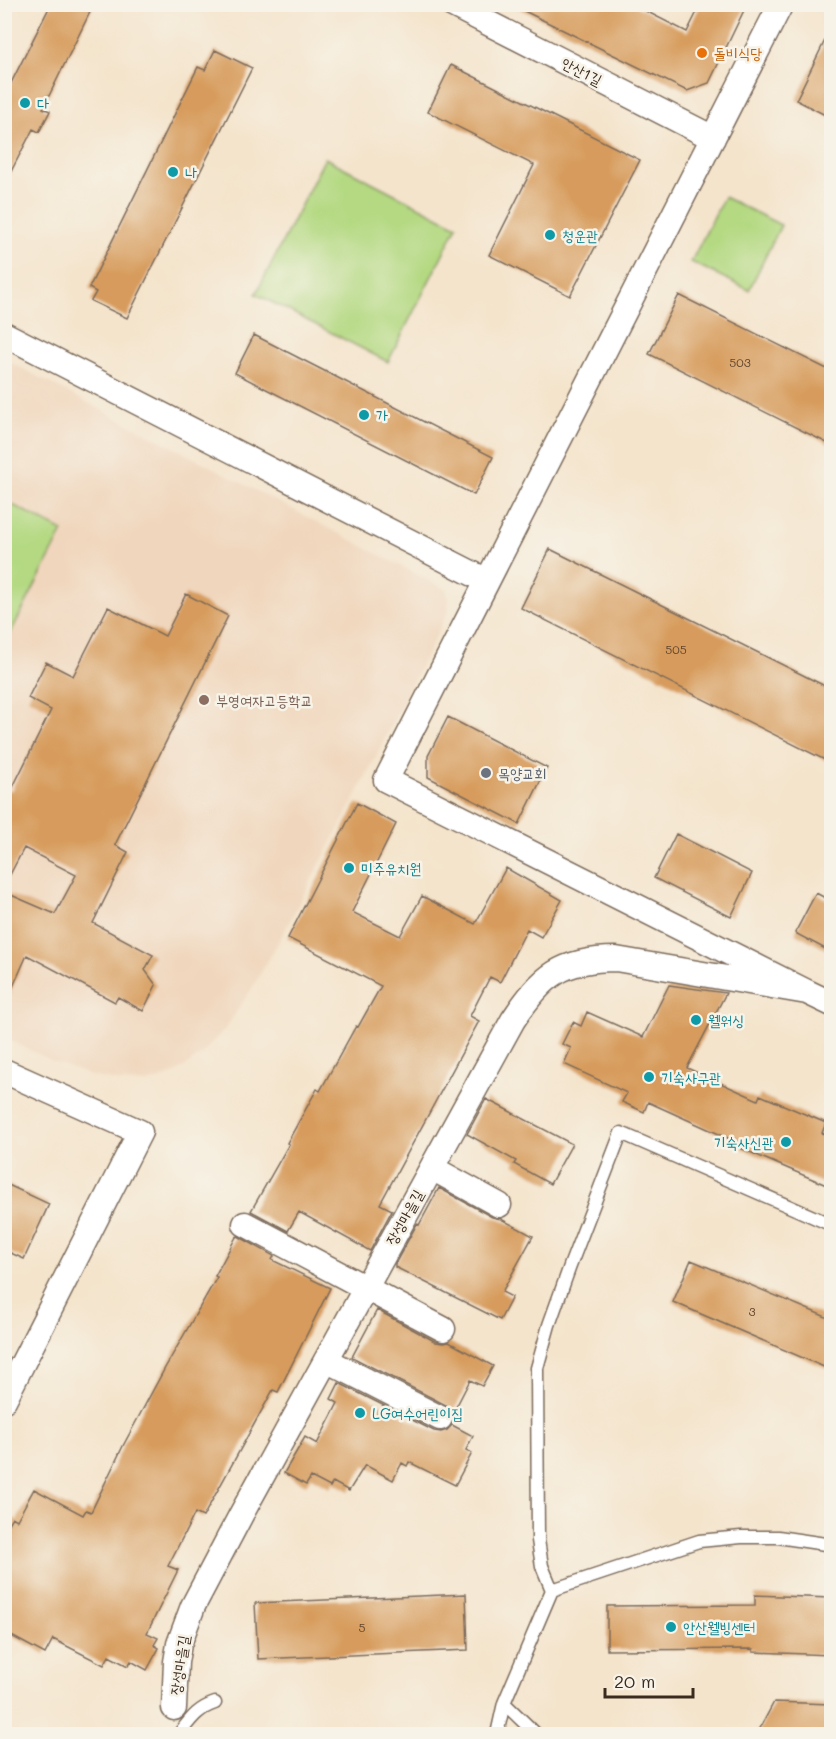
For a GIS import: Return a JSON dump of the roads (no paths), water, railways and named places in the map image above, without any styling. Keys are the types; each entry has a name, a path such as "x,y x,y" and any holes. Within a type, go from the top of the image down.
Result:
{"street":[{"name":"안산1길","path":"451,4 713,138"},
{"path":"4,334 487,581 781,4"},
{"name":"장성마을길","path":"487,581 386,780 831,1004"},
{"name":"장성마을길","path":"174,1708 179,1644 193,1606 366,1287 508,1030 532,992 552,974 574,963 596,959 616,959 807,992"},
{"path":"4,1071 140,1132 4,1400"},
{"path":"432,1168 499,1205"},
{"path":"245,1224 443,1329"},
{"path":"326,1360 440,1418"}],"lane":[{"path":"497,1734 504,1703 552,1590 542,1566 538,1540 537,1368 549,1325 570,1266 621,1133 831,1226"},
{"path":"552,1590 699,1541 741,1537 778,1537 831,1545"},
{"path":"179,1734 203,1707 215,1703"},
{"path":"504,1703 536,1734"}],"place":[{"name":"돌비식당","path":"702,53"},
{"name":"다","path":"25,103"},
{"name":"나","path":"173,172"},
{"name":"청운관","path":"550,235"},
{"name":"가","path":"364,415"},
{"name":"부영여자고등학교","path":"204,700"},
{"name":"목양교회","path":"486,773"},
{"name":"미주유치원","path":"349,868"},
{"name":"웰워싱","path":"696,1020"},
{"name":"기숙사구관","path":"649,1077"},
{"name":"기숙사신관","path":"786,1142"},
{"name":"LG여수어린이집","path":"360,1413"},
{"name":"안산웰빙센터","path":"671,1627"}]}
